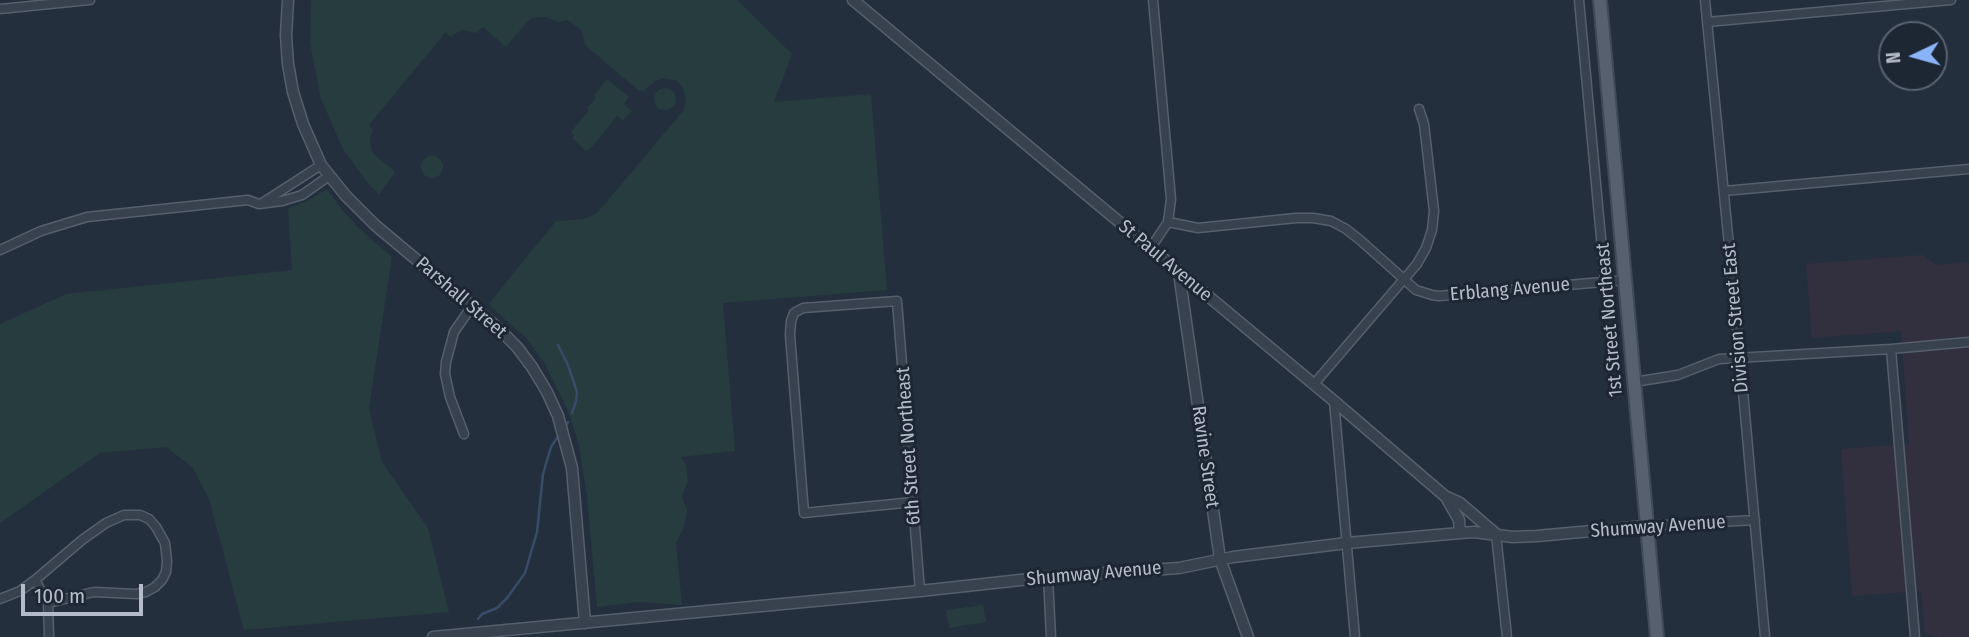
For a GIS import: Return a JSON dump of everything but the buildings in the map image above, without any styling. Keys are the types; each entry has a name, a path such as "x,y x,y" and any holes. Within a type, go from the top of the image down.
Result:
{"main road":[{"name":"1st Street Northeast","path":"1600,0 1657,637"}],"street":[{"path":"0,9 90,0"},
{"name":"Parshall Street","path":"288,0 286,36 293,92 303,124 321,165 369,220 517,347 533,367 558,416 572,468 585,622"},
{"name":"St Paul Avenue","path":"853,0 1447,497 1459,520 1460,533"},
{"path":"1150,249 1168,222 1171,199 1153,0"},
{"path":"1579,0 1605,281"},
{"name":"Division Street East","path":"1705,0 1765,637"},
{"path":"1707,22 1860,4 1951,0"},
{"path":"1314,384 1405,279 1426,247 1432,230 1434,211 1424,124 1419,109"},
{"path":"259,204 321,165"},
{"path":"1724,191 1969,169"},
{"path":"0,250 41,231 87,217 248,200 259,204 282,201 302,195 329,176"},
{"name":"Erblang Avenue","path":"1168,222 1198,228 1296,218 1331,221 1346,229 1416,290 1439,296 1626,279"},
{"name":"Ravine Street","path":"1179,273 1220,559 1248,637"},
{"name":"6th Street Northeast","path":"913,502 804,513 790,335 794,313 803,308 897,301 913,502 920,592"},
{"path":"464,434 450,397 445,374 454,332 472,306"},
{"path":"1634,382 1678,375 1718,359 1969,342"},
{"path":"1891,349 1915,637"},
{"path":"1334,401 1355,637"},
{"path":"1447,497 1460,503 1496,534 1507,637"},
{"path":"0,600 20,591 89,534 124,515 140,515 149,519 161,534 167,552 166,572 155,587 136,594 94,592 48,603"},
{"name":"Shumway Avenue","path":"433,637 920,592 1048,577 1179,568 1220,559 1347,543 1474,532 1513,537 1537,536 1755,520"},
{"path":"1048,577 1051,637"},
{"path":"34,580 48,603 49,637"}],"shaded area":[{"path":"1923,255 1936,265 1969,262 1969,637 1925,634 1921,591 1852,596 1841,449 1909,444 1901,331 1812,338 1806,264"}],"green space":[{"path":"311,0 737,0 792,54 774,102 871,94 887,290 723,303 735,451 681,457 686,464 688,481 682,496 687,510 684,527 676,543 682,605 639,602 597,607 587,496 578,441 568,411 545,364 526,338 490,306 490,302 556,221 584,219 597,213 683,111 686,101 681,85 675,80 664,78 655,81 644,91 638,90 585,45 582,31 568,20 558,22 547,17 532,18 506,47 483,27 476,33 462,30 450,37 446,32 369,125 373,130 370,138 371,149 395,172 379,194 344,151 321,99 310,43"},
{"path":"607,79 629,97 624,104 632,111 623,121 617,116 589,150 585,150 572,138 574,135 571,132 589,110 587,108 596,98 594,95"},
{"path":"665,88 673,91 676,99 673,107 665,110 657,107 654,99 657,91"},
{"path":"432,156 440,159 443,167 440,175 432,178 424,175 421,167 424,159"},
{"path":"327,189 362,231 392,257 369,408 382,462 428,528 449,612 244,630 209,499 192,467 166,447 100,453 0,523 0,324 66,294 292,270 288,208"},
{"path":"983,605 986,622 949,628 946,610"}],"waterway":[{"path":"558,345 577,392 572,413"},
{"path":"478,619 482,614 497,608 525,573 537,532 543,474 551,447 559,435"}]}
